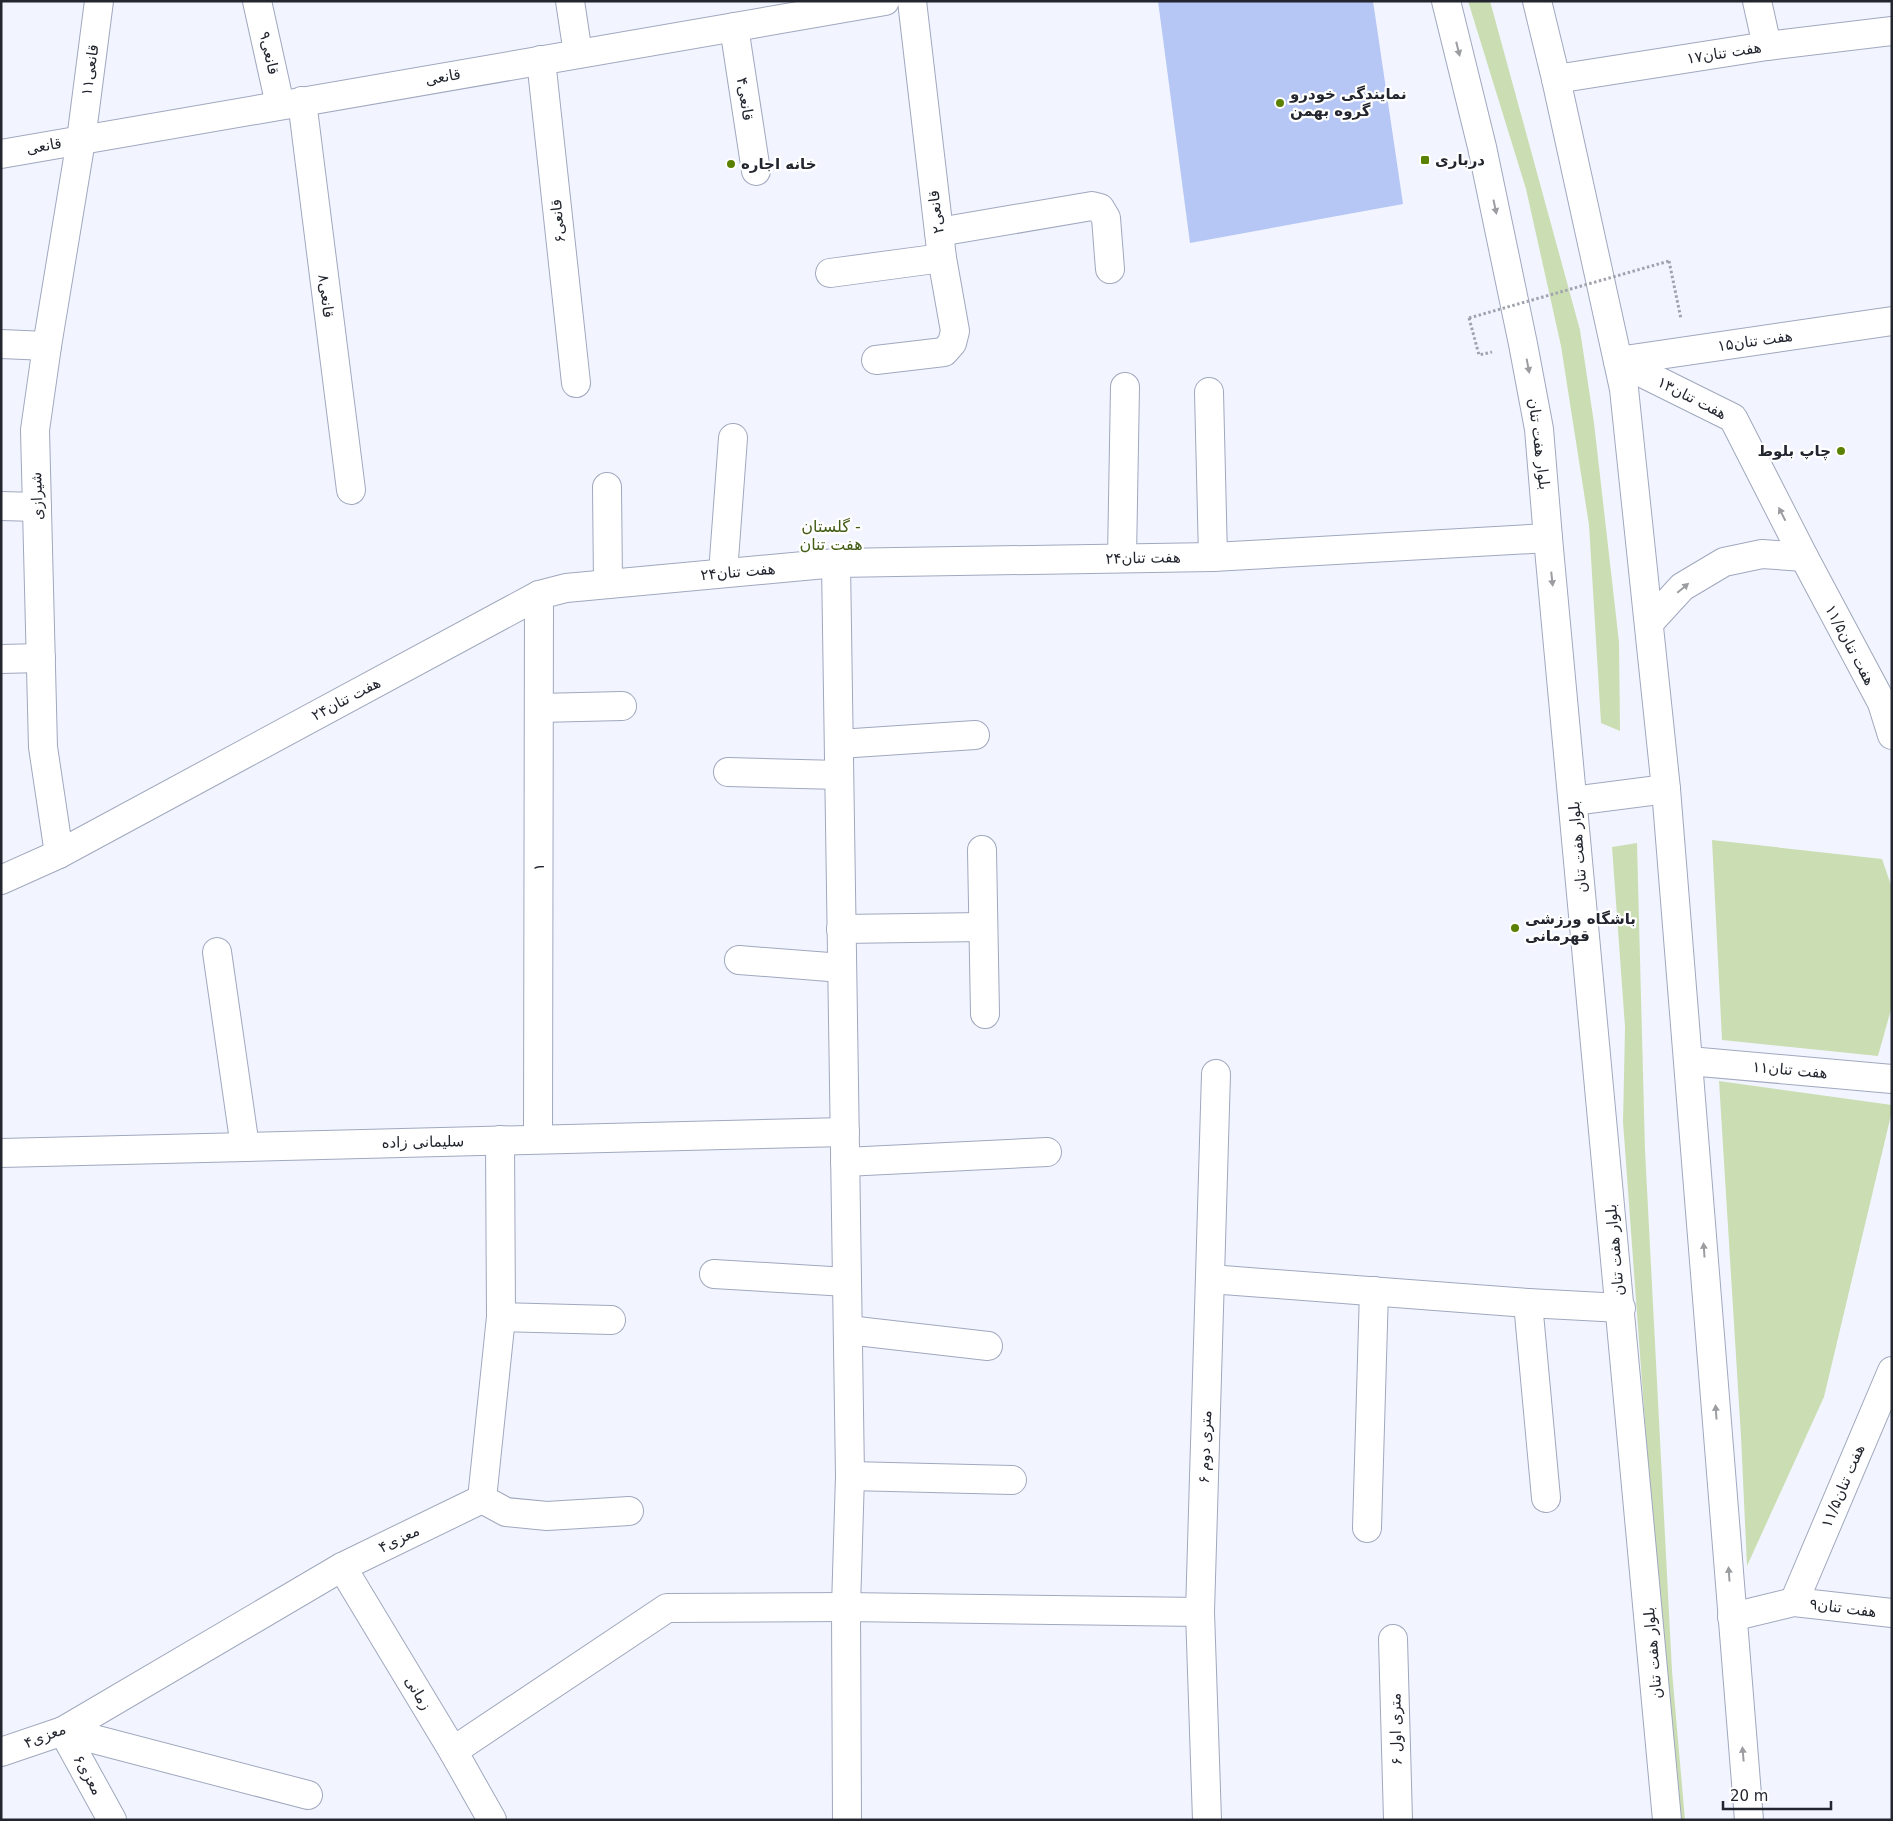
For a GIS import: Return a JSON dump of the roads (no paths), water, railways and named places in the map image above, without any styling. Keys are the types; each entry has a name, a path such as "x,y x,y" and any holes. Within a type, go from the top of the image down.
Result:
{"street":[{"name":"۱۱قانعی","path":"81,140 99,1"},
{"name":"۹قانعی","path":"257,1 291,103"},
{"path":"570,1 578,54"},
{"name":"قانعی","path":"1,154 885,1"},
{"name":"۲قانعی","path":"876,360 944,352 952,343 955,331 940,245 912,1"},
{"name":"بلوار هفت تنان","path":"1446,1 1482,147 1524,344 1539,429 1668,1820"},
{"path":"1537,1 1624,389 1666,789 1749,1820"},
{"path":"1757,1 1767,46"},
{"name":"۴قانعی","path":"734,27 756,171"},
{"name":"هفت تنان۱۷","path":"1556,79 1767,46 1892,31"},
{"name":"۶قانعی","path":"541,60 576,383"},
{"name":"۸قانعی","path":"291,103 351,490"},
{"name":"شیرازی","path":"59,854 43,747 35,430 81,140"},
{"path":"830,273 1092,206 1100,208 1106,218 1110,270"},
{"name":"هفت تنان۱۵","path":"1618,361 1892,321"},
{"path":"1,344 47,346"},
{"name":"۱۳هفت تنان","path":"1618,361 1733,418 1804,557"},
{"path":"1122,558 1125,388"},
{"path":"1209,392 1213,556"},
{"path":"723,573 733,438"},
{"path":"607,487 608,584"},
{"path":"1,506 37,507"},
{"name":"هفت تنان۲۴","path":"1,880 59,854 539,595 566,588 836,563 1213,556 1548,538"},
{"path":"1649,623 1682,587 1724,562 1762,554 1804,557"},
{"name":"۱۱/۵هفت تنان","path":"1804,557 1887,703 1892,735"},
{"path":"836,563 850,1476 846,1607 847,1820"},
{"name":"۱","path":"538,1139 539,595"},
{"path":"1,659 41,658"},
{"path":"539,708 622,706"},
{"path":"839,744 975,735"},
{"path":"728,772 839,775"},
{"path":"1573,800 1666,789"},
{"path":"982,850 986,1014"},
{"path":"841,929 983,927"},
{"path":"216,952 246,1146"},
{"path":"739,960 842,968"},
{"name":"هفت تنان۱۱","path":"1689,1060 1892,1079"},
{"name":"۶ متری دوم","path":"1207,1820 1200,1612 1216,1074"},
{"name":"سلیمانی زاده","path":"1,1152 845,1132"},
{"path":"500,1140 501,1316 482,1499 506,1512 547,1516 629,1511"},
{"path":"845,1162 1047,1152"},
{"path":"714,1274 847,1282"},
{"path":"1210,1280 1620,1308"},
{"path":"1367,1528 1374,1291"},
{"path":"1528,1303 1546,1498"},
{"path":"501,1316 611,1320"},
{"path":"848,1330 988,1346"},
{"name":"۱۱/۵هفت تنان","path":"1794,1602 1892,1371"},
{"path":"850,1476 1012,1480"},
{"name":"۴معزی","path":"1,1752 64,1731 342,1567 482,1499"},
{"name":"زمانی","path":"342,1567 453,1751 492,1820"},
{"path":"1732,1617 1794,1602"},
{"name":"هفت تنان۹","path":"1794,1602 1892,1613"},
{"path":"453,1751 667,1608 846,1607 1200,1612"},
{"name":"۶ متری اول","path":"1393,1639 1398,1820"},
{"path":"64,1731 308,1795"},
{"name":"۶معزی","path":"64,1731 112,1820"}],"place":[{"name":"نمایندگی خودرو گروه بهمن","path":"1280,103"},
{"name":"درباری","path":"1425,160"},
{"name":"خانه اجاره","path":"731,164"},
{"name":"چاپ بلوط","path":"1841,451"},
{"name":"باشگاه ورزشی قهرمانی","path":"1515,928"}],"district":[{"name":"گلستان - هفت تنان","path":"831,535"}]}
